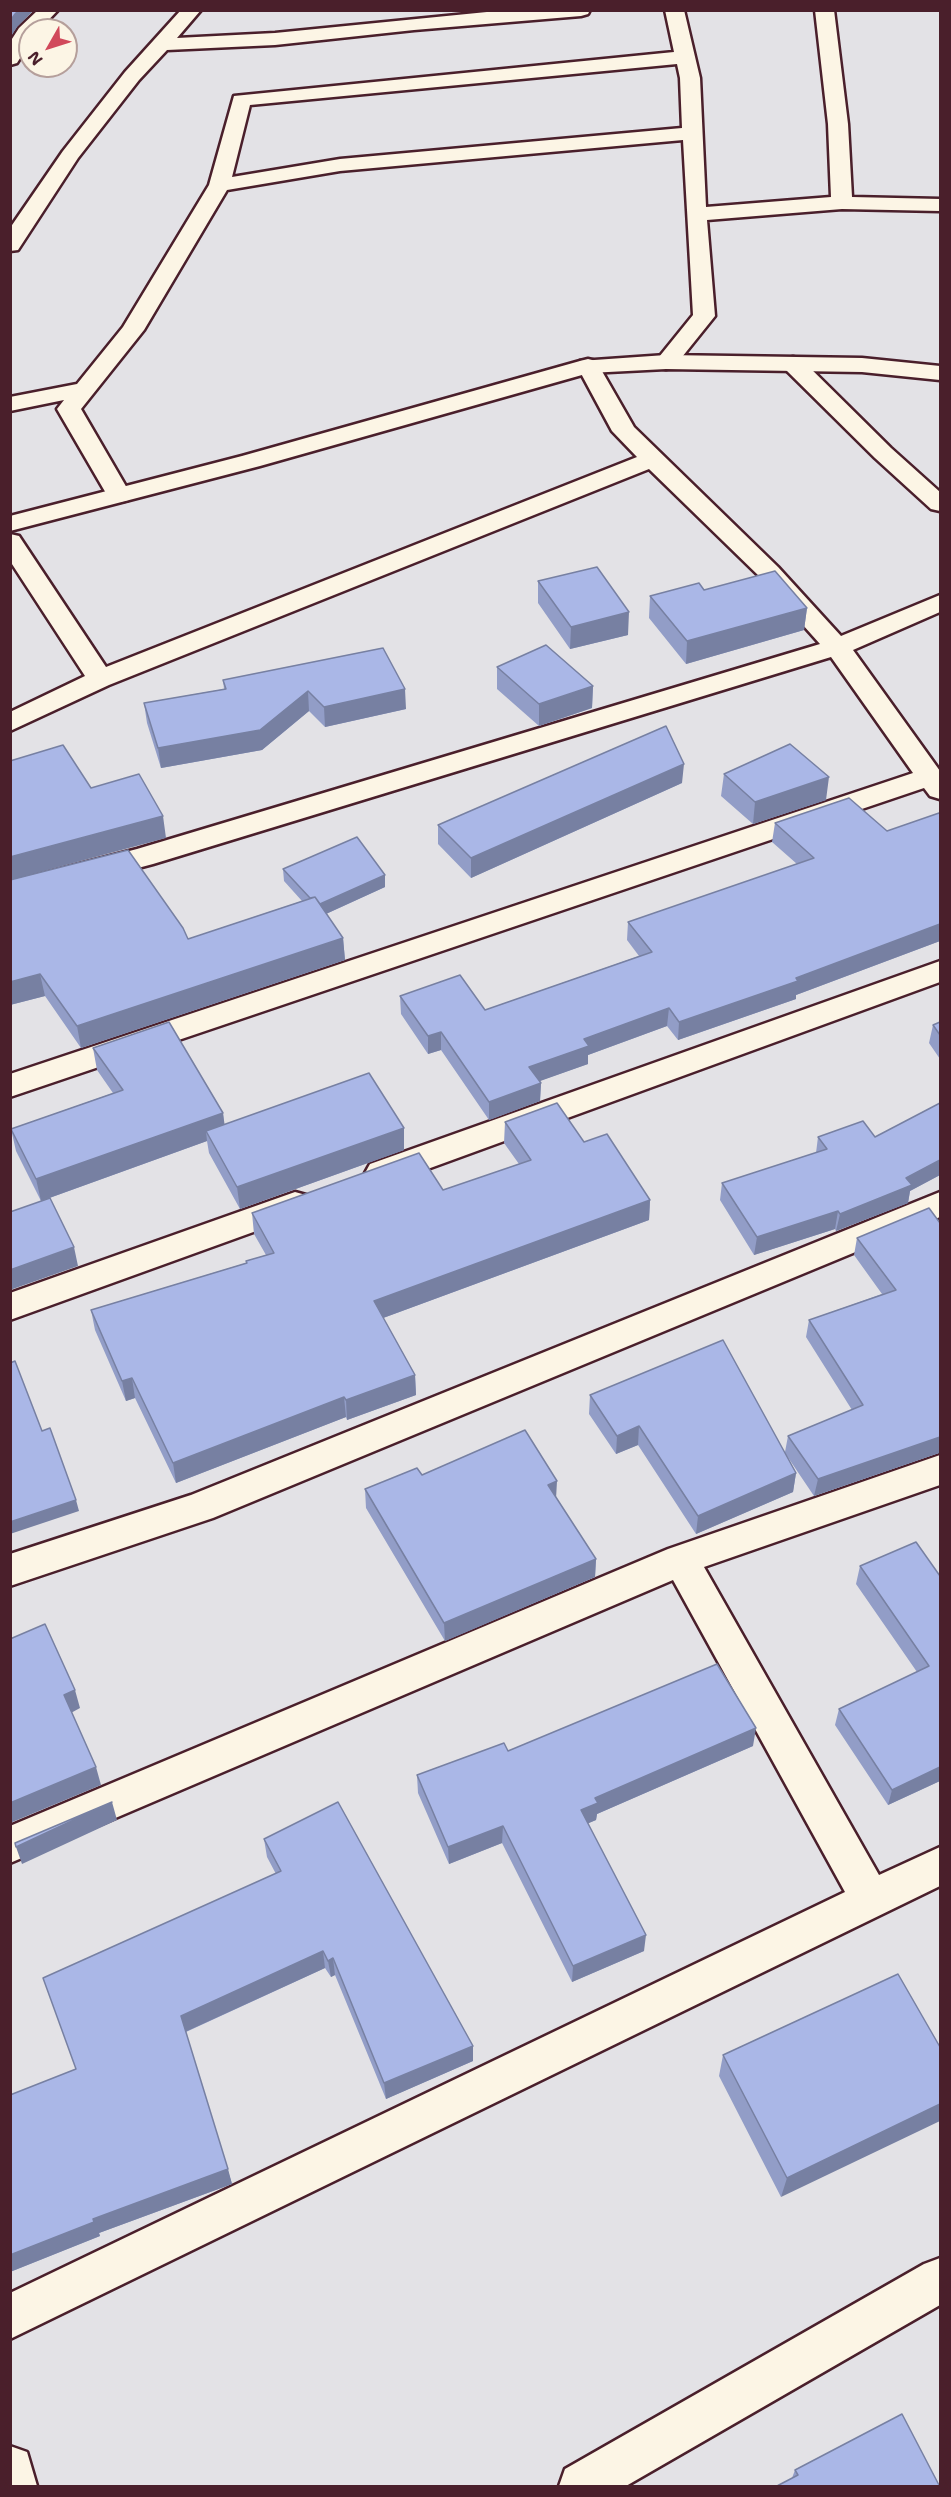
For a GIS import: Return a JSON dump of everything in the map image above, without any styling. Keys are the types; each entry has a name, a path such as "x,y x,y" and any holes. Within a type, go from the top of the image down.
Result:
{"street":[{"path":"10,59 26,32 49,10"},
{"path":"10,245 70,155 132,76 192,10"},
{"path":"163,44 275,39 414,24 581,10"},
{"path":"666,362 704,316 696,214 690,78 674,10"},
{"path":"824,10 838,124 842,203"},
{"path":"119,495 69,409 133,330 219,185 241,100 685,57"},
{"path":"219,185 340,165 693,133"},
{"path":"696,214 842,203 940,205"},
{"path":"10,524 588,366 666,362 862,365 940,373"},
{"path":"793,364 883,453 940,504"},
{"path":"10,1086 935,784 837,647 769,572 624,431 588,366"},
{"path":"10,404 85,389"},
{"path":"10,723 100,679 653,459"},
{"path":"10,541 100,679"},
{"path":"10,892 143,857 837,647 940,603"},
{"path":"358,1181 940,971"},
{"path":"10,1306 324,1194"},
{"path":"10,1570 200,1507 940,1204"},
{"path":"10,1845 681,1560 940,1470"},
{"path":"681,1560 871,1900"},
{"path":"10,2317 940,1866"},
{"path":"582,2487 940,2280"},
{"path":"10,2469 14,2487"}],"building":[{"path":"10,10 19,10 10,21"},
{"path":"597,567 629,612 571,627 538,581"},
{"path":"775,571 807,608 687,641 650,596 699,583 704,590"},
{"path":"546,645 593,686 539,704 497,667"},
{"path":"383,648 405,689 324,707 308,691 260,730 158,748 144,703 226,689 223,680"},
{"path":"666,726 684,764 471,858 438,825"},
{"path":"790,744 829,777 755,802 724,774"},
{"path":"63,745 91,788 139,774 163,816 10,857 10,761"},
{"path":"849,798 887,831 939,813 940,924 796,978 798,981 679,1022 669,1008 584,1039 589,1046 529,1067 541,1083 489,1102 441,1032 428,1036 400,996 460,975 485,1010 652,952 628,922 814,858 775,823"},
{"path":"357,837 385,875 320,904 315,897 310,898 283,869"},
{"path":"128,850 183,928 188,939 315,897 343,938 77,1026 40,974 10,982 10,880"},
{"path":"169,1022 223,1113 36,1179 11,1129 123,1090 93,1048"},
{"path":"940,1022 940,1035 933,1025"},
{"path":"369,1073 404,1128 237,1187 206,1131"},
{"path":"557,1103 584,1142 607,1134 650,1200 374,1301 415,1375 346,1400 344,1397 173,1463 132,1378 122,1381 91,1310 274,1253 252,1213 419,1153 443,1190 531,1160 505,1122"},
{"path":"940,1103 940,1160 906,1178 912,1185 840,1214 838,1211 757,1237 722,1183 827,1149 818,1137 863,1121 875,1137"},
{"path":"50,1198 74,1247 10,1270 10,1212"},
{"path":"929,1208 940,1223 940,1437 818,1479 788,1436 863,1405 809,1320 896,1290 857,1238"},
{"path":"723,1340 796,1473 698,1516 639,1426 617,1436 590,1395"},
{"path":"15,1361 42,1431 50,1428 76,1500 10,1522 10,1363"},
{"path":"525,1430 557,1481 548,1485 596,1559 444,1623 365,1489 417,1468 422,1475"},
{"path":"916,1542 940,1576 940,1767 892,1790 839,1709 929,1666 860,1566"},
{"path":"45,1624 75,1690 64,1695 96,1767 10,1803 10,1639"},
{"path":"717,1664 756,1728 595,1798 598,1803 581,1810 646,1935 573,1966 503,1826 448,1847 417,1775 504,1743 508,1751"},
{"path":"112,1802 16,1847 15,1843"},
{"path":"338,1802 473,2046 384,2083 333,1958 328,1961 323,1951 181,2016 228,2169 93,2219 94,2222 10,2255 10,2095 76,2069 43,1978 281,1871 264,1839"},
{"path":"898,1974 940,2047 940,2104 787,2178 723,2055"},
{"path":"902,2414 940,2487 775,2487 798,2475 795,2470"}]}
